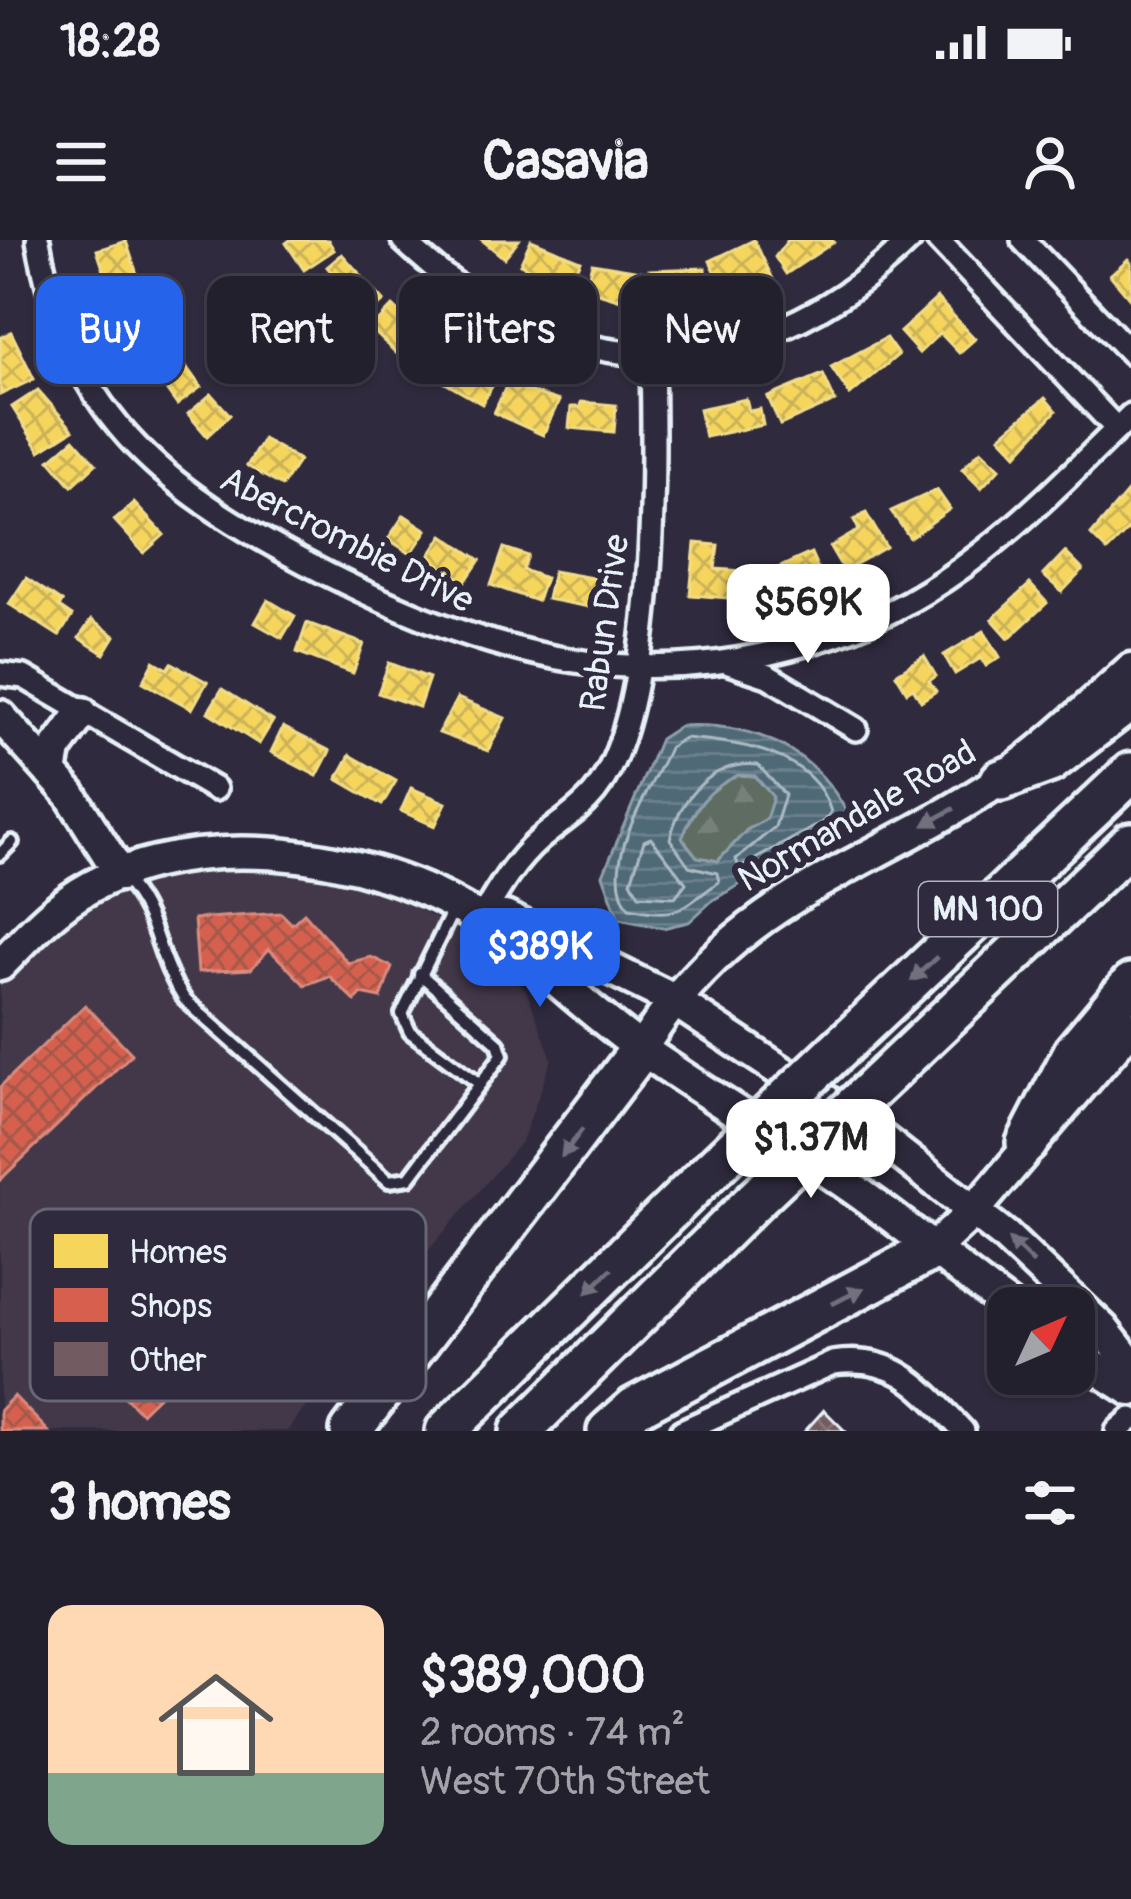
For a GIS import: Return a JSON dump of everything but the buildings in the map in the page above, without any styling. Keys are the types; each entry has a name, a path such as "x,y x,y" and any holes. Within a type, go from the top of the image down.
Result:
{"highway":[{"path":"1001,780 1050,762 1131,700"},
{"name":"MN 100","path":"446,1431 712,1169 1131,773"},
{"name":"MN 100","path":"521,1431 756,1199 1131,843"},
{"path":"1027,1143 1074,1052 1131,984"},
{"path":"426,1332 641,1049"},
{"path":"608,1431 634,1408 932,1250"},
{"path":"351,1431 374,1401"}],"street":[{"name":"Abercrombie Drive","path":"38,240 60,328 85,379 118,427 200,505 404,612 478,642 635,667 729,663 831,637 913,602 969,565 1124,422"},
{"path":"403,240 485,308 534,332 586,347 621,351"},
{"path":"783,329 844,297 910,240"},
{"path":"938,240 1124,422"},
{"path":"1023,240 1131,353"},
{"name":"Rabun Drive","path":"467,914 595,792 622,739 635,667 654,485 652,384"},
{"path":"729,663 768,676 856,729"},
{"name":"Normandale Road","path":"641,1049 672,999 761,915 1001,780 1131,669"},
{"path":"0,674 24,676 215,789"},
{"path":"51,772 55,750 82,713"},
{"path":"0,716 99,832 121,875"},
{"path":"0,965 60,906 121,875 206,854 279,852 330,861 467,914 505,917 672,999 870,1130 973,1212 1103,1330 1131,1365"},
{"path":"467,914 641,1049 872,1202 987,1290"},
{"path":"932,1250 973,1212 1027,1143 1131,1028"},
{"path":"682,1431 713,1424 833,1364 879,1361 902,1370 963,1431"},
{"path":"1095,1367 1131,1390"},
{"path":"1117,1431 1131,1419"}],"lane":[{"path":"0,854 12,842"},
{"path":"121,875 148,906 167,974 184,1000 388,1181 409,1178 502,1055 498,1042 420,974"},
{"path":"467,914 420,974 402,1014 410,1032 480,1084"}],"shaded area":[{"path":"276,858 367,885 456,928 526,990 552,1059 522,1141 426,1253 426,1209 30,1209 30,1401 310,1401 287,1431 0,1431 0,966 96,884"}],"green space":[{"path":"738,775 755,776 774,797 766,820 747,830 718,861 697,857 682,838 687,827 710,793"}],"water":[{"path":"680,726 756,735 799,756 817,771 847,813 831,832 713,900 689,922 663,928 619,919 603,875 660,739","holes":["755,776 773,797 766,819 747,830 718,861 697,857 682,838 697,809 727,780"]}]}
